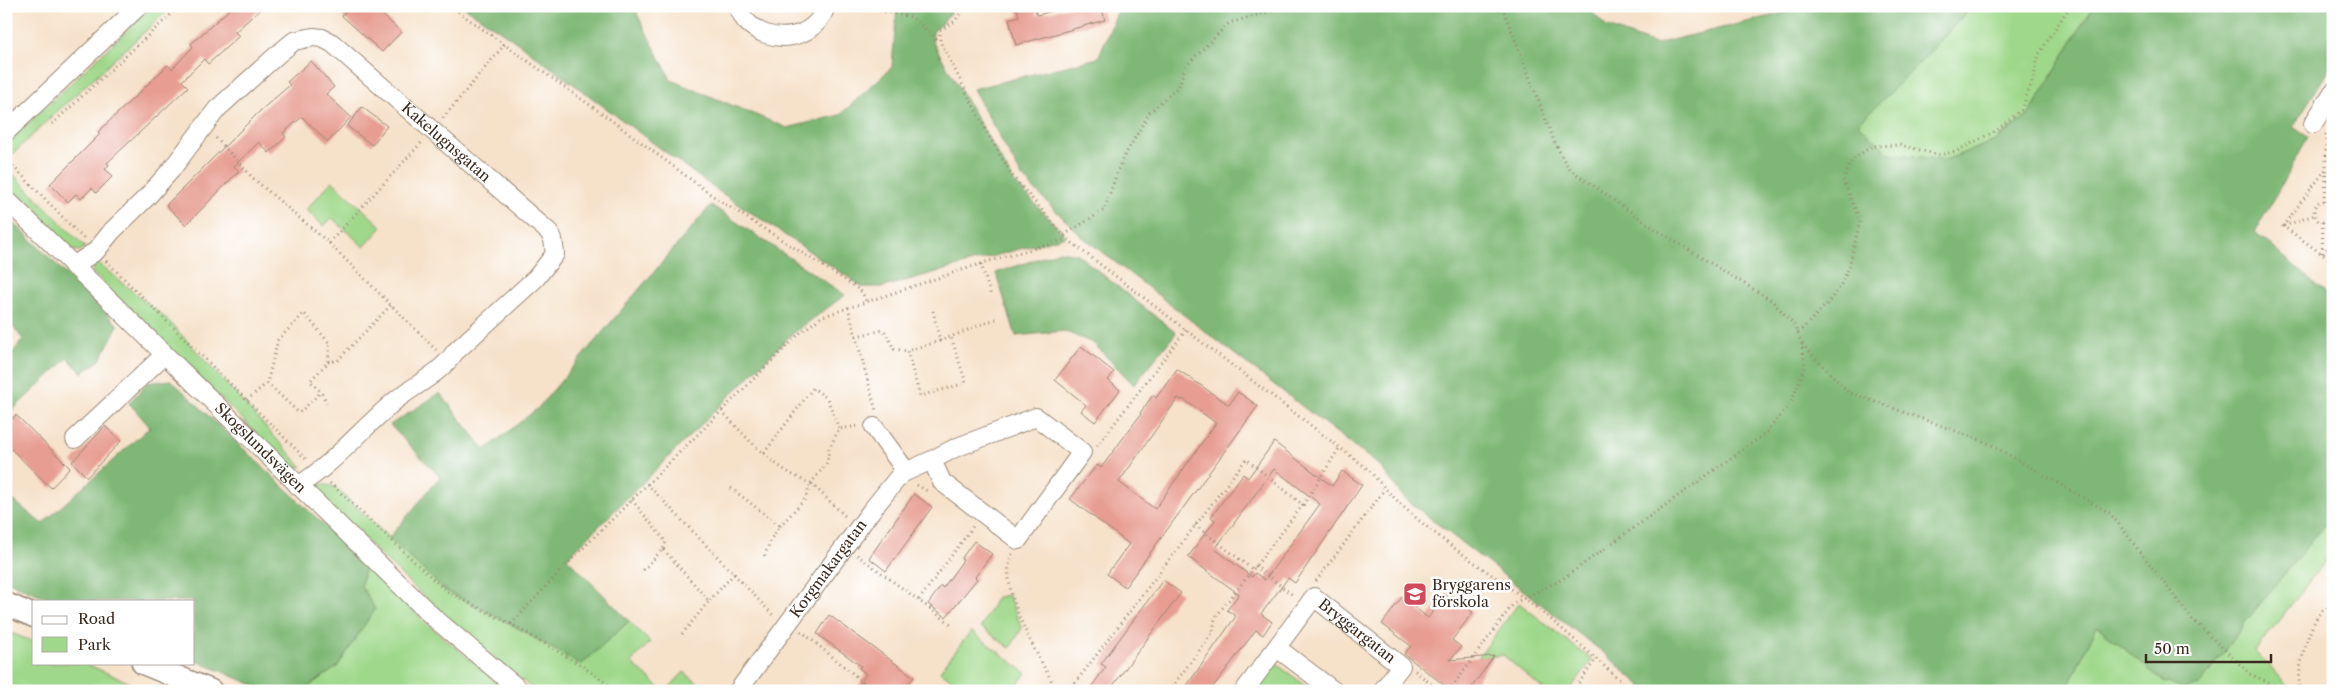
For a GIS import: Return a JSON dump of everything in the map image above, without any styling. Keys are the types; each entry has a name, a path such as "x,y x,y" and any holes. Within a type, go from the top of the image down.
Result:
{"main road":[{"path":"146,665 196,691"},
{"path":"146,665 212,691"}],"street":[{"path":"6,132 139,6"},
{"path":"737,6 745,20 760,31 790,37 815,27 823,16 826,6"},
{"name":"Kakelugnsgatan","path":"73,266 96,251 112,230 147,198 171,170 217,109 294,41 312,37 322,38 332,43 549,232 553,239 555,254 536,278 455,352 448,362 395,401 320,473 298,486"},
{"path":"2321,126 2333,92"},
{"name":"Skogslundsvägen","path":"6,198 73,266 433,617 521,691"},
{"path":"75,440 164,355"},
{"name":"Korgmakargatan","path":"738,691 782,620 901,474 909,477 932,460 955,448 1036,417 1082,452 1018,540"},
{"path":"874,427 909,477"},
{"path":"932,460 942,482 1018,540"},
{"name":"Bryggargatan","path":"1244,691 1314,597 1402,666 1382,691"},
{"path":"1277,648 1334,691"}],"path":[{"path":"52,124 180,6"},
{"path":"450,6 717,199 853,285 862,292 866,301"},
{"path":"855,6 912,17 940,41 991,140 1014,178 1067,239 1369,470 1385,490 1426,528 1523,598 1632,691"},
{"path":"940,41 940,30 955,21 966,6"},
{"path":"1064,235 1104,210 1121,162 1150,112 1180,86 1185,68 1229,23 1288,6"},
{"path":"1502,6 1554,142 1568,168 1655,229 1771,300 1793,323 1802,343 1848,392 1986,442 2110,513 2192,619 2250,674 2287,691"},
{"path":"1797,334 1826,305 1840,287 1848,267 1860,221 1844,180 1852,160 1872,146 1900,145 1940,155 1957,151 1997,130 2021,110 2033,80 2039,54 2070,6"},
{"path":"329,243 433,130 505,44"},
{"path":"204,125 254,179 329,243 448,362"},
{"path":"2321,126 2326,133 2325,201"},
{"path":"6,159 320,473 446,591 511,624 581,665 617,691"},
{"path":"2326,169 2333,173"},
{"path":"2283,226 2326,169"},
{"path":"2332,203 2320,201 2315,206 2314,215 2315,218 2323,222 2328,222 2333,218"},
{"path":"2283,226 2314,215"},
{"path":"2322,255 2323,222"},
{"path":"2283,226 2333,262"},
{"path":"511,624 647,484 801,332 821,317 981,264 1067,239"},
{"path":"2322,255 2333,241"},
{"path":"981,264 991,296"},
{"path":"327,403 321,392 310,381 328,362 338,360 391,305"},
{"path":"839,429 852,426 874,427 879,419 848,307"},
{"path":"933,311 940,341"},
{"path":"247,400 267,383 278,340 304,313 330,344 328,362"},
{"path":"856,336 884,330 894,349 907,351 940,341 998,318"},
{"path":"1096,446 1186,330"},
{"path":"907,351 920,396 966,383 951,337"},
{"path":"1449,691 1514,603 1561,580 1766,433 1791,403 1805,366 1802,343"},
{"path":"267,383 299,413 321,392"},
{"path":"764,453 813,388 827,398 839,429 829,448 827,463 811,483 804,499 771,538 764,557"},
{"path":"722,411 746,438 799,479 811,483 850,521"},
{"path":"1169,691 1213,632 1215,618 1303,505 1340,447"},
{"path":"1069,691 1246,459 1303,505"},
{"path":"909,477 936,497"},
{"path":"647,484 734,574 782,620 874,691"},
{"path":"731,488 780,526"},
{"path":"1311,588 1385,490"},
{"path":"632,500 666,542 663,549 643,570"},
{"path":"919,600 977,521"},
{"path":"1195,525 1300,601"},
{"path":"1018,540 1008,563 1011,592 1025,628 1057,691"},
{"path":"861,546 856,554 951,624"},
{"path":"663,549 709,601"},
{"path":"682,634 734,574"},
{"path":"2301,691 2298,681 2304,650 2321,612 2333,605"},
{"path":"1573,691 1596,659"}],"green space":[{"path":"153,6 173,6 12,155 8,169 85,247 80,251 70,250 6,188 6,144"},
{"path":"463,6 639,6 637,14 671,80 787,128 840,115 892,67 897,6 947,6 951,13 933,32 932,41 1014,182 1066,236 883,287 863,287 714,188 515,41"},
{"path":"1120,6 1586,6 1607,27 1655,44 1813,6 1972,6 1917,66 1858,124 1889,153 1945,160 1995,141 2028,116 2093,6 2333,6 2333,63 2293,127 2308,137 2255,232 2333,299 2333,514 2246,621 2200,685 2182,689 2164,682 2097,626 2066,691 1647,691 1604,653 1404,498 1381,467 1080,235 1022,177 973,89 1098,58"},
{"path":"1972,6 2093,6 2028,116 1995,141 1945,160 1889,153 1857,124 1917,66"},
{"path":"332,181 382,227 364,247 332,218 324,226 306,210"},
{"path":"711,205 845,295 791,335 567,558 629,621 581,665 511,624 446,591 389,538 440,477 390,425 440,393 485,450 538,408"},
{"path":"10,219 118,325 100,360 82,373 68,358 6,416 6,362 23,339 6,318 6,220"},
{"path":"1060,251 1077,254 1176,333 1134,385 1093,343 1064,331 1016,336 996,273"},
{"path":"94,260 168,320 302,467 291,467 93,273"},
{"path":"171,380 365,564 361,586 375,609 338,666 308,687 306,691 268,691 195,660 195,600 52,600 6,581 6,494 42,524 150,427 129,403 147,383"},
{"path":"317,483 335,487 446,591 511,624 581,665 629,621 650,642 631,662 663,691 535,691 440,612 321,498"},
{"path":"2333,514 2333,551 2255,651 2292,691 2066,691 2097,626 2164,682 2234,638"},
{"path":"365,564 426,623 508,691 306,691 308,687 338,666 361,586"},
{"path":"1008,595 1022,628 1010,648 981,627 997,597"},
{"path":"1519,603 1592,660 1569,691 1545,691 1503,655 1478,658"},
{"path":"6,631 32,641 32,664 86,664 149,691 6,691"},
{"path":"971,631 1026,673 1013,691 966,691 940,671"},
{"path":"1275,663 1313,691 1258,691"},
{"path":"684,672 707,691 666,691"}],"building":[{"path":"233,6 264,6 235,32 239,36 208,64 204,59 182,81 188,87 107,163 109,165 105,169 113,176 96,193 92,188 81,199 76,194 68,202 50,184 100,134 98,132 168,65 172,69 193,47 191,44"},
{"path":"350,6 373,6 401,32 382,52 342,16"},
{"path":"1016,6 1034,6 1037,15 1073,6 1101,6 1105,20 1016,45 1009,19 1019,16"},
{"path":"311,61 334,87 326,94 351,117 328,142 302,117 283,133 286,137 269,153 259,142 234,166 239,171 186,225 166,205 261,110 290,85 287,82"},
{"path":"362,107 387,126 372,145 347,126"},
{"path":"1081,346 1114,372 1108,380 1120,390 1095,422 1081,411 1086,405 1055,380"},
{"path":"1177,369 1229,405 1238,392 1258,406 1125,587 1107,574 1129,544 1070,499 1097,465 1101,468 1153,395 1156,398","holes":["1178,398 1183,399 1216,423 1155,509 1119,482"]},
{"path":"16,415 70,468 51,488 6,444 6,425"},
{"path":"105,426 121,441 87,477 72,462"},
{"path":"1274,442 1332,486 1342,471 1362,485 1295,583 1288,578 1261,614 1272,622 1263,635 1256,630 1210,691 1183,691 1236,616 1227,610 1239,594 1188,557 1215,520 1211,517 1243,474 1248,478","holes":["1274,469 1320,504 1265,580 1255,573 1252,577 1215,549"]},
{"path":"914,494 932,507 886,571 869,558"},
{"path":"974,541 992,554 975,577 977,579 946,617 928,604 941,586 943,588"},
{"path":"1163,580 1181,593 1109,691 1088,691 1106,667 1101,664"},
{"path":"1448,593 1473,612 1452,640 1461,647 1450,660 1494,656 1469,691 1452,691 1404,654 1411,646 1382,624 1402,597 1428,618"},
{"path":"829,615 914,677 903,691 855,691 866,674 859,668 861,666 817,634"}],"place":[{"name":"Bryggarens förskola","path":"1415,594"}]}
